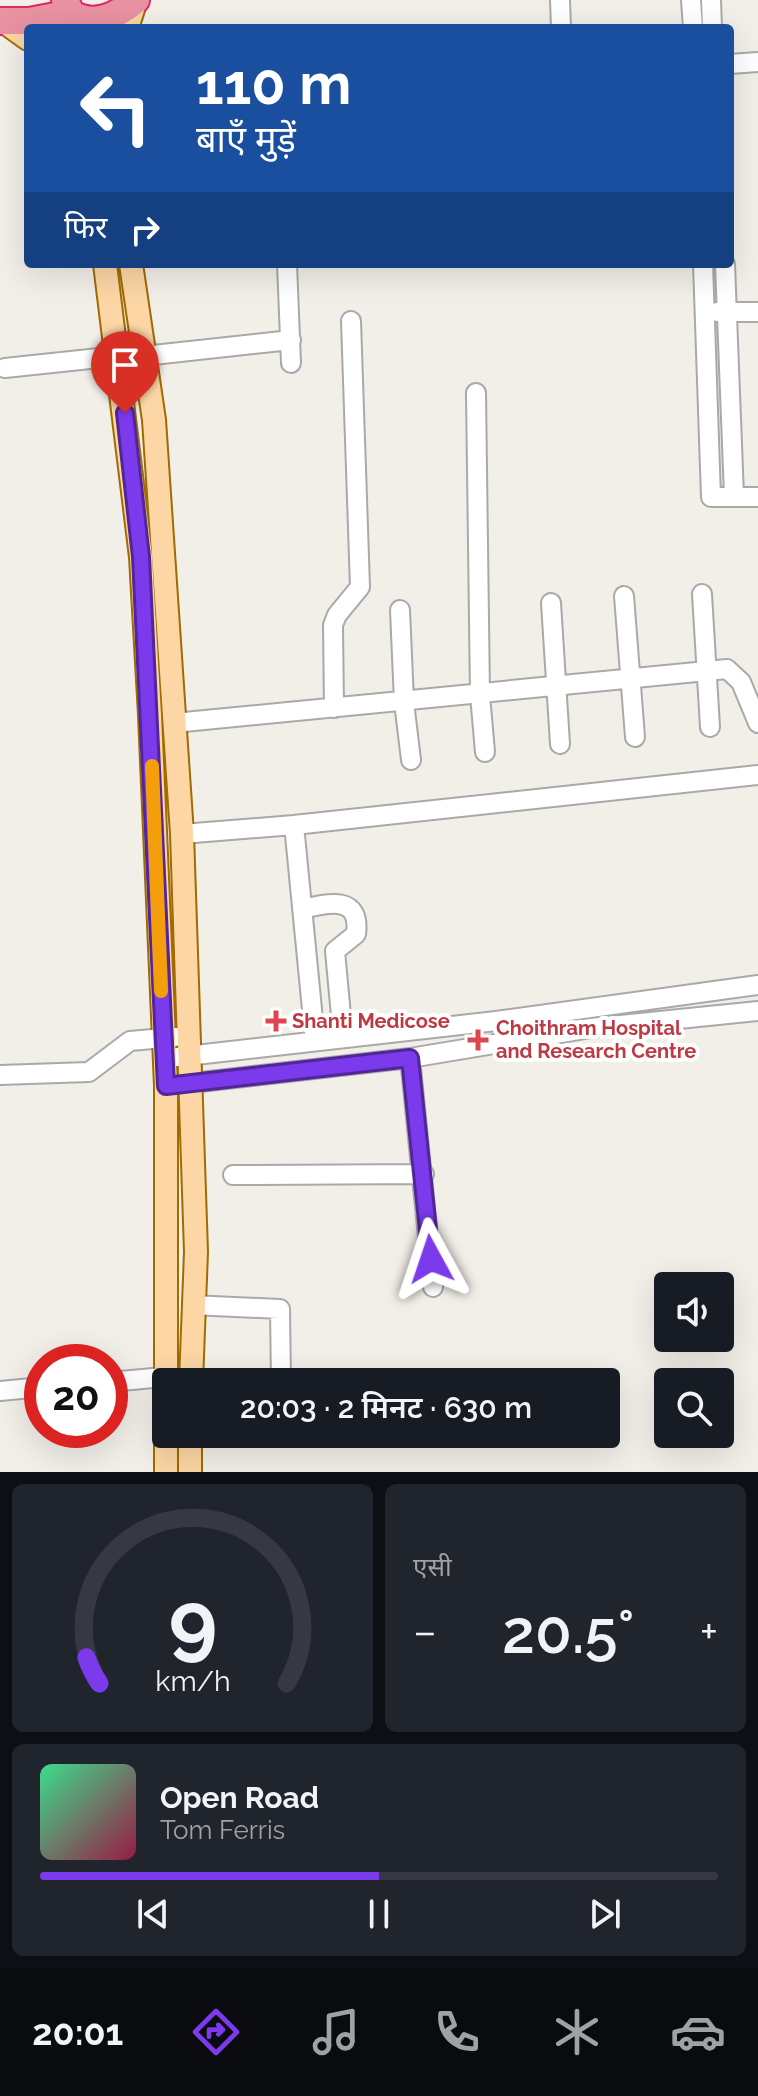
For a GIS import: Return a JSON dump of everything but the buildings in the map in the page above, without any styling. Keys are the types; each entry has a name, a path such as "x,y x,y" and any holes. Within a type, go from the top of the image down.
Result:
{"highway":[{"path":"2,21 73,15 104,18 120,13 136,0"}],"main road":[{"path":"128,24 136,0"},
{"path":"2,21 24,36"},
{"path":"106,268 141,557 166,1086 164,1368"},
{"path":"132,268 154,420 182,834 193,1083 196,1252 191,1368"},
{"path":"165,1448 166,1472"},
{"path":"190,1448 190,1472"}],"lane":[{"path":"560,0 561,24"},
{"path":"691,0 693,24"},
{"path":"711,0 712,24"},
{"path":"734,64 758,62"},
{"path":"287,268 291,363"},
{"path":"703,268 711,497 758,497"},
{"path":"725,268 734,496"},
{"path":"705,313 758,312"},
{"path":"334,708 333,625 337,615 360,587 351,321"},
{"path":"144,356 291,340"},
{"path":"5,368 118,356"},
{"path":"476,393 480,695 485,752"},
{"path":"702,594 710,727"},
{"path":"624,596 635,737"},
{"path":"551,603 560,744"},
{"path":"400,610 404,702 411,760"},
{"path":"174,723 727,669 736,675 758,723"},
{"path":"182,834 294,825 758,775"},
{"path":"294,825 315,1040"},
{"path":"303,909 338,903 353,909 356,934 335,951 308,950"},
{"path":"335,951 343,1037"},
{"path":"0,1075 89,1072 130,1041 163,1048 315,1040 496,1021 758,985"},
{"path":"166,1086 410,1058 591,1028 758,1011"},
{"path":"496,1021 500,1045"},
{"path":"410,1058 433,1287"},
{"path":"233,1175 424,1174"},
{"path":"192,1305 280,1309 281,1368"},
{"path":"128,1380 152,1378"},
{"path":"0,1391 24,1389"}],"slow traffic":[{"path":"152,766 161,991"}],"place":[{"name":"Shanti Medicose","path":"276,1021"},
{"name":"Choithram Hospital and Research Centre","path":"478,1040"}],"route":[{"path":"125,413 141,557 166,1086 410,1058 431,1259"}]}
